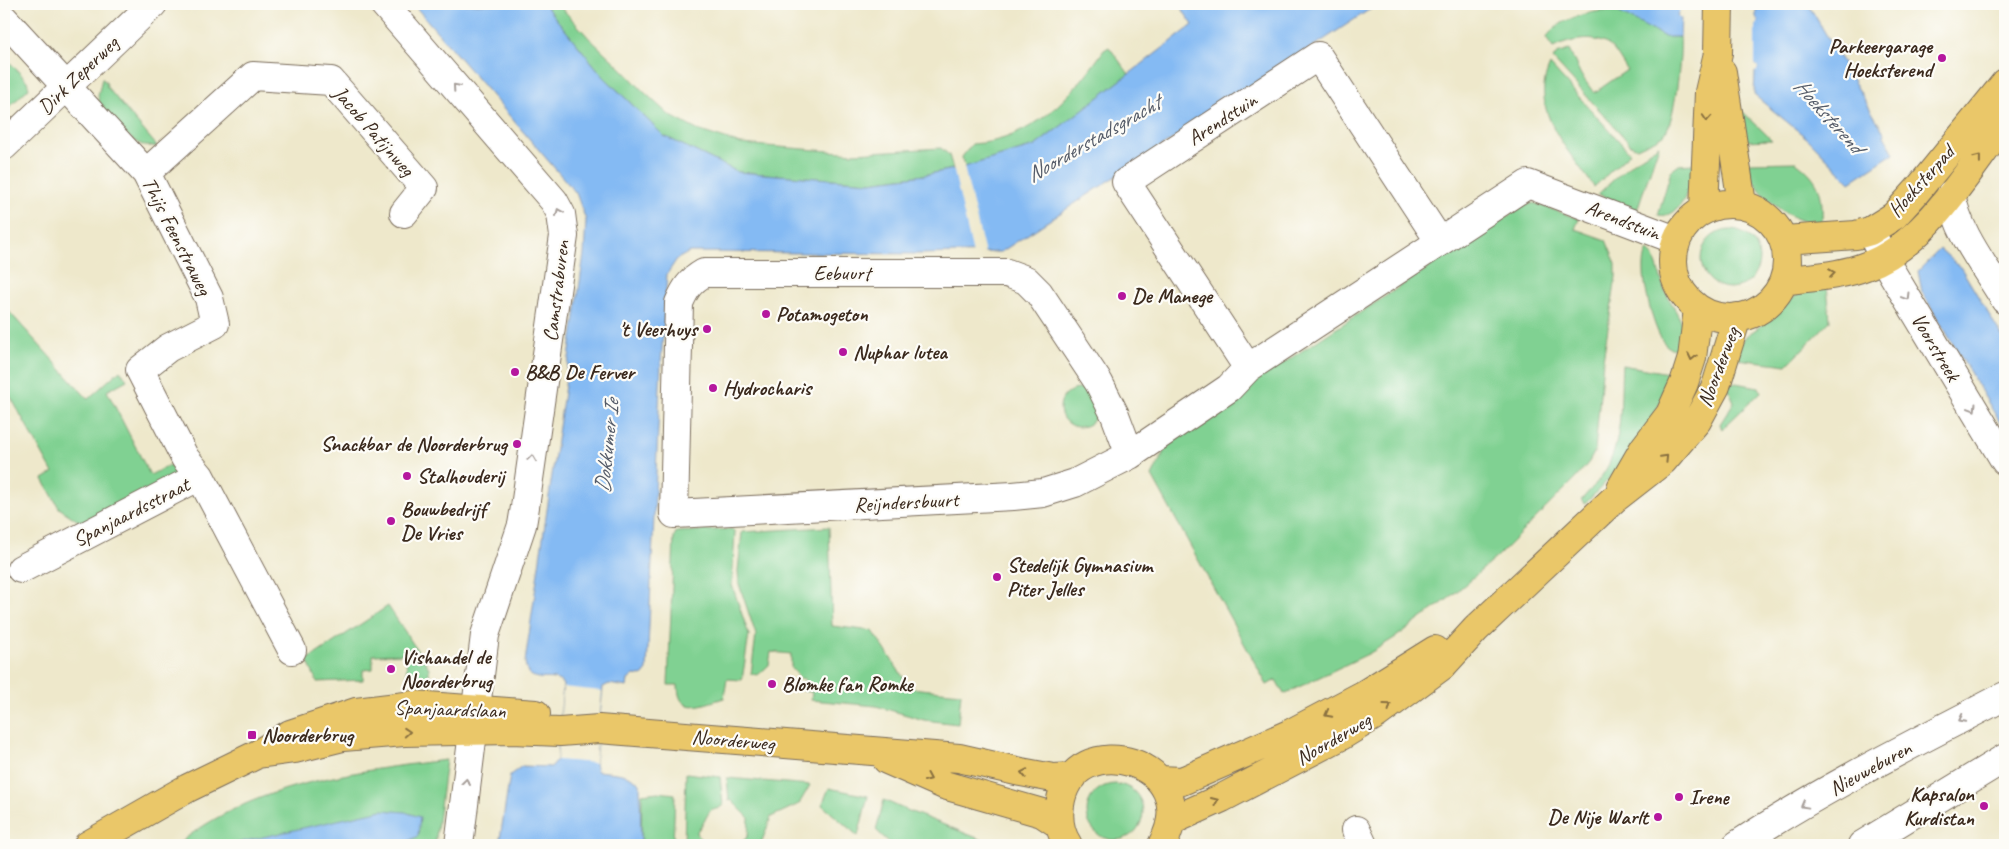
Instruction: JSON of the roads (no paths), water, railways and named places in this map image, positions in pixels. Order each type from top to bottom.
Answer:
[{"type":"main road","points":[[1719,4],[1718,49],[1742,204]]},
{"type":"main road","points":[[1704,209],[1709,92],[1718,49]]},
{"type":"main road","name":"Hoeksterpad","points":[[1784,240],[1830,238],[1870,231],[1899,211],[2005,83]]},
{"type":"main road","name":"Hoeksterpad","points":[[1784,281],[1865,267],[1884,259],[1913,237],[1930,219],[2005,124]]},
{"type":"main road","points":[[1721,204],[1742,204],[1767,217],[1784,240],[1787,260],[1784,281],[1773,299],[1757,312],[1737,317],[1716,317],[1698,309],[1684,296],[1675,278],[1672,259],[1676,240],[1684,226],[1704,209],[1721,204]]},
{"type":"main road","name":"Noorderweg","points":[[1614,500],[1644,448],[1670,414],[1684,383],[1692,358],[1698,309]]},
{"type":"main road","name":"Noorderweg","points":[[1166,833],[1348,732],[1442,666],[1476,629],[1614,500],[1663,461],[1697,421],[1716,386],[1737,317]]},
{"type":"main road","name":"Noorderweg","points":[[1160,780],[1182,781],[1289,734],[1363,695],[1433,651],[1476,629]]},
{"type":"main road","name":"Spanjaardslaan","points":[[88,845],[213,774],[258,754],[290,734],[356,712],[403,705],[473,719],[599,728]]},
{"type":"main road","name":"Noorderweg","points":[[599,728],[867,752],[959,758],[1037,775],[1073,777]]},
{"type":"main road","name":"Noorderweg","points":[[867,752],[944,785],[1042,813],[1064,835]]},
{"type":"main road","points":[[1064,835],[1061,800],[1073,777],[1095,762],[1121,758],[1138,763],[1160,780],[1169,800],[1166,833]]},
{"type":"street","name":"Dirk Zeperweg","points":[[4,146],[68,88],[96,56],[153,4]]},
{"type":"street","name":"Camstraburen","points":[[384,4],[554,201],[561,214],[564,236],[522,525],[485,634],[473,719],[459,845]]},
{"type":"street","name":"Thijs Feenstraweg","points":[[4,19],[146,173],[209,298],[215,324],[168,348],[140,370],[185,458],[200,476]]},
{"type":"street","name":"Arendstuin","points":[[1248,368],[1126,182],[1318,56],[1440,242]]},
{"type":"street","name":"Jacob Patijnweg","points":[[146,173],[253,76],[331,81],[424,188],[404,213]]},
{"type":"street","name":"Arendstuin","points":[[1130,454],[1229,388],[1248,368],[1528,184],[1676,240]]},
{"type":"street","points":[[1951,194],[1954,212],[1962,231],[2005,300]]},
{"type":"street","points":[[1899,211],[1930,219],[1962,231]]},
{"type":"street","name":"Voorstreek","points":[[1870,231],[1884,259],[2005,461]]},
{"type":"street","name":"Eebuurt","points":[[674,514],[680,303],[684,290],[694,279],[704,274],[1007,273],[1026,280],[1039,293],[1099,384],[1115,415],[1130,454]]},
{"type":"street","name":"Reijndersbuurt","points":[[674,514],[1043,494],[1076,482],[1130,454]]},
{"type":"street","name":"Spanjaardsstraat","points":[[20,568],[200,476],[292,650]]},
{"type":"street","name":"Nieuweburen","points":[[1737,845],[1763,828],[1886,758],[2005,696]]},
{"type":"street","points":[[1862,845],[2005,758]]},
{"type":"water","points":[[413,4],[544,4],[603,76],[664,136],[738,172],[870,182],[924,175],[964,167],[1035,146],[1193,25],[1181,8],[1184,6],[1182,4],[1378,4],[1001,252],[921,254],[690,252],[677,259],[667,274],[647,670],[642,676],[634,675],[628,680],[627,687],[609,684],[603,687],[595,763],[597,771],[626,775],[640,784],[641,845],[499,845],[510,775],[522,766],[551,767],[557,760],[563,685],[554,679],[536,678],[531,675],[527,670],[525,662],[584,254],[586,220],[576,193]]},
{"type":"water","name":"Hoeksterend","points":[[1603,4],[1726,4],[1755,26],[1759,21],[1756,18],[1756,4],[1808,4],[1885,134],[1884,136],[1894,153],[1850,182],[1808,139],[1754,95],[1755,72],[1758,68],[1756,65],[1681,10],[1677,15],[1681,18],[1680,37],[1665,37]]},
{"type":"water","points":[[1940,249],[1961,268],[2005,341],[2005,431],[1922,292],[1918,271]]},
{"type":"water","points":[[382,810],[405,812],[420,817],[418,836],[401,845],[228,845]]},
{"type":"place","name":"Parkeergarage Hoeksterend","points":[[1942,58]]},
{"type":"place","name":"De Manege","points":[[1122,296]]},
{"type":"place","name":"Potamogeton","points":[[766,314]]},
{"type":"place","name":"'t Veerhuys","points":[[707,329]]},
{"type":"place","name":"Nuphar lutea","points":[[843,352]]},
{"type":"place","name":"B&B De Ferver","points":[[515,372]]},
{"type":"place","name":"Hydrocharis","points":[[713,388]]},
{"type":"place","name":"Snackbar de Noorderbrug","points":[[517,444]]},
{"type":"place","name":"Stalhouderij","points":[[407,476]]},
{"type":"place","name":"Bouwbedrijf De Vries","points":[[391,521]]},
{"type":"place","name":"Stedelijk Gymnasium Piter Jelles","points":[[997,577]]},
{"type":"place","name":"Vishandel de Noorderbrug","points":[[391,669]]},
{"type":"place","name":"Blomke fan Romke","points":[[772,684]]},
{"type":"place","name":"Noorderbrug","points":[[252,735]]},
{"type":"place","name":"Irene","points":[[1679,797]]},
{"type":"place","name":"Kapsalon Kurdistan","points":[[1984,806]]},
{"type":"place","name":"De Nije Warlt","points":[[1658,817]]},
{"type":"water label","name":"Noorderstadsgracht","points":[[1093,138]]},
{"type":"water label","name":"Dokkumer Ie","points":[[606,446]]}]
